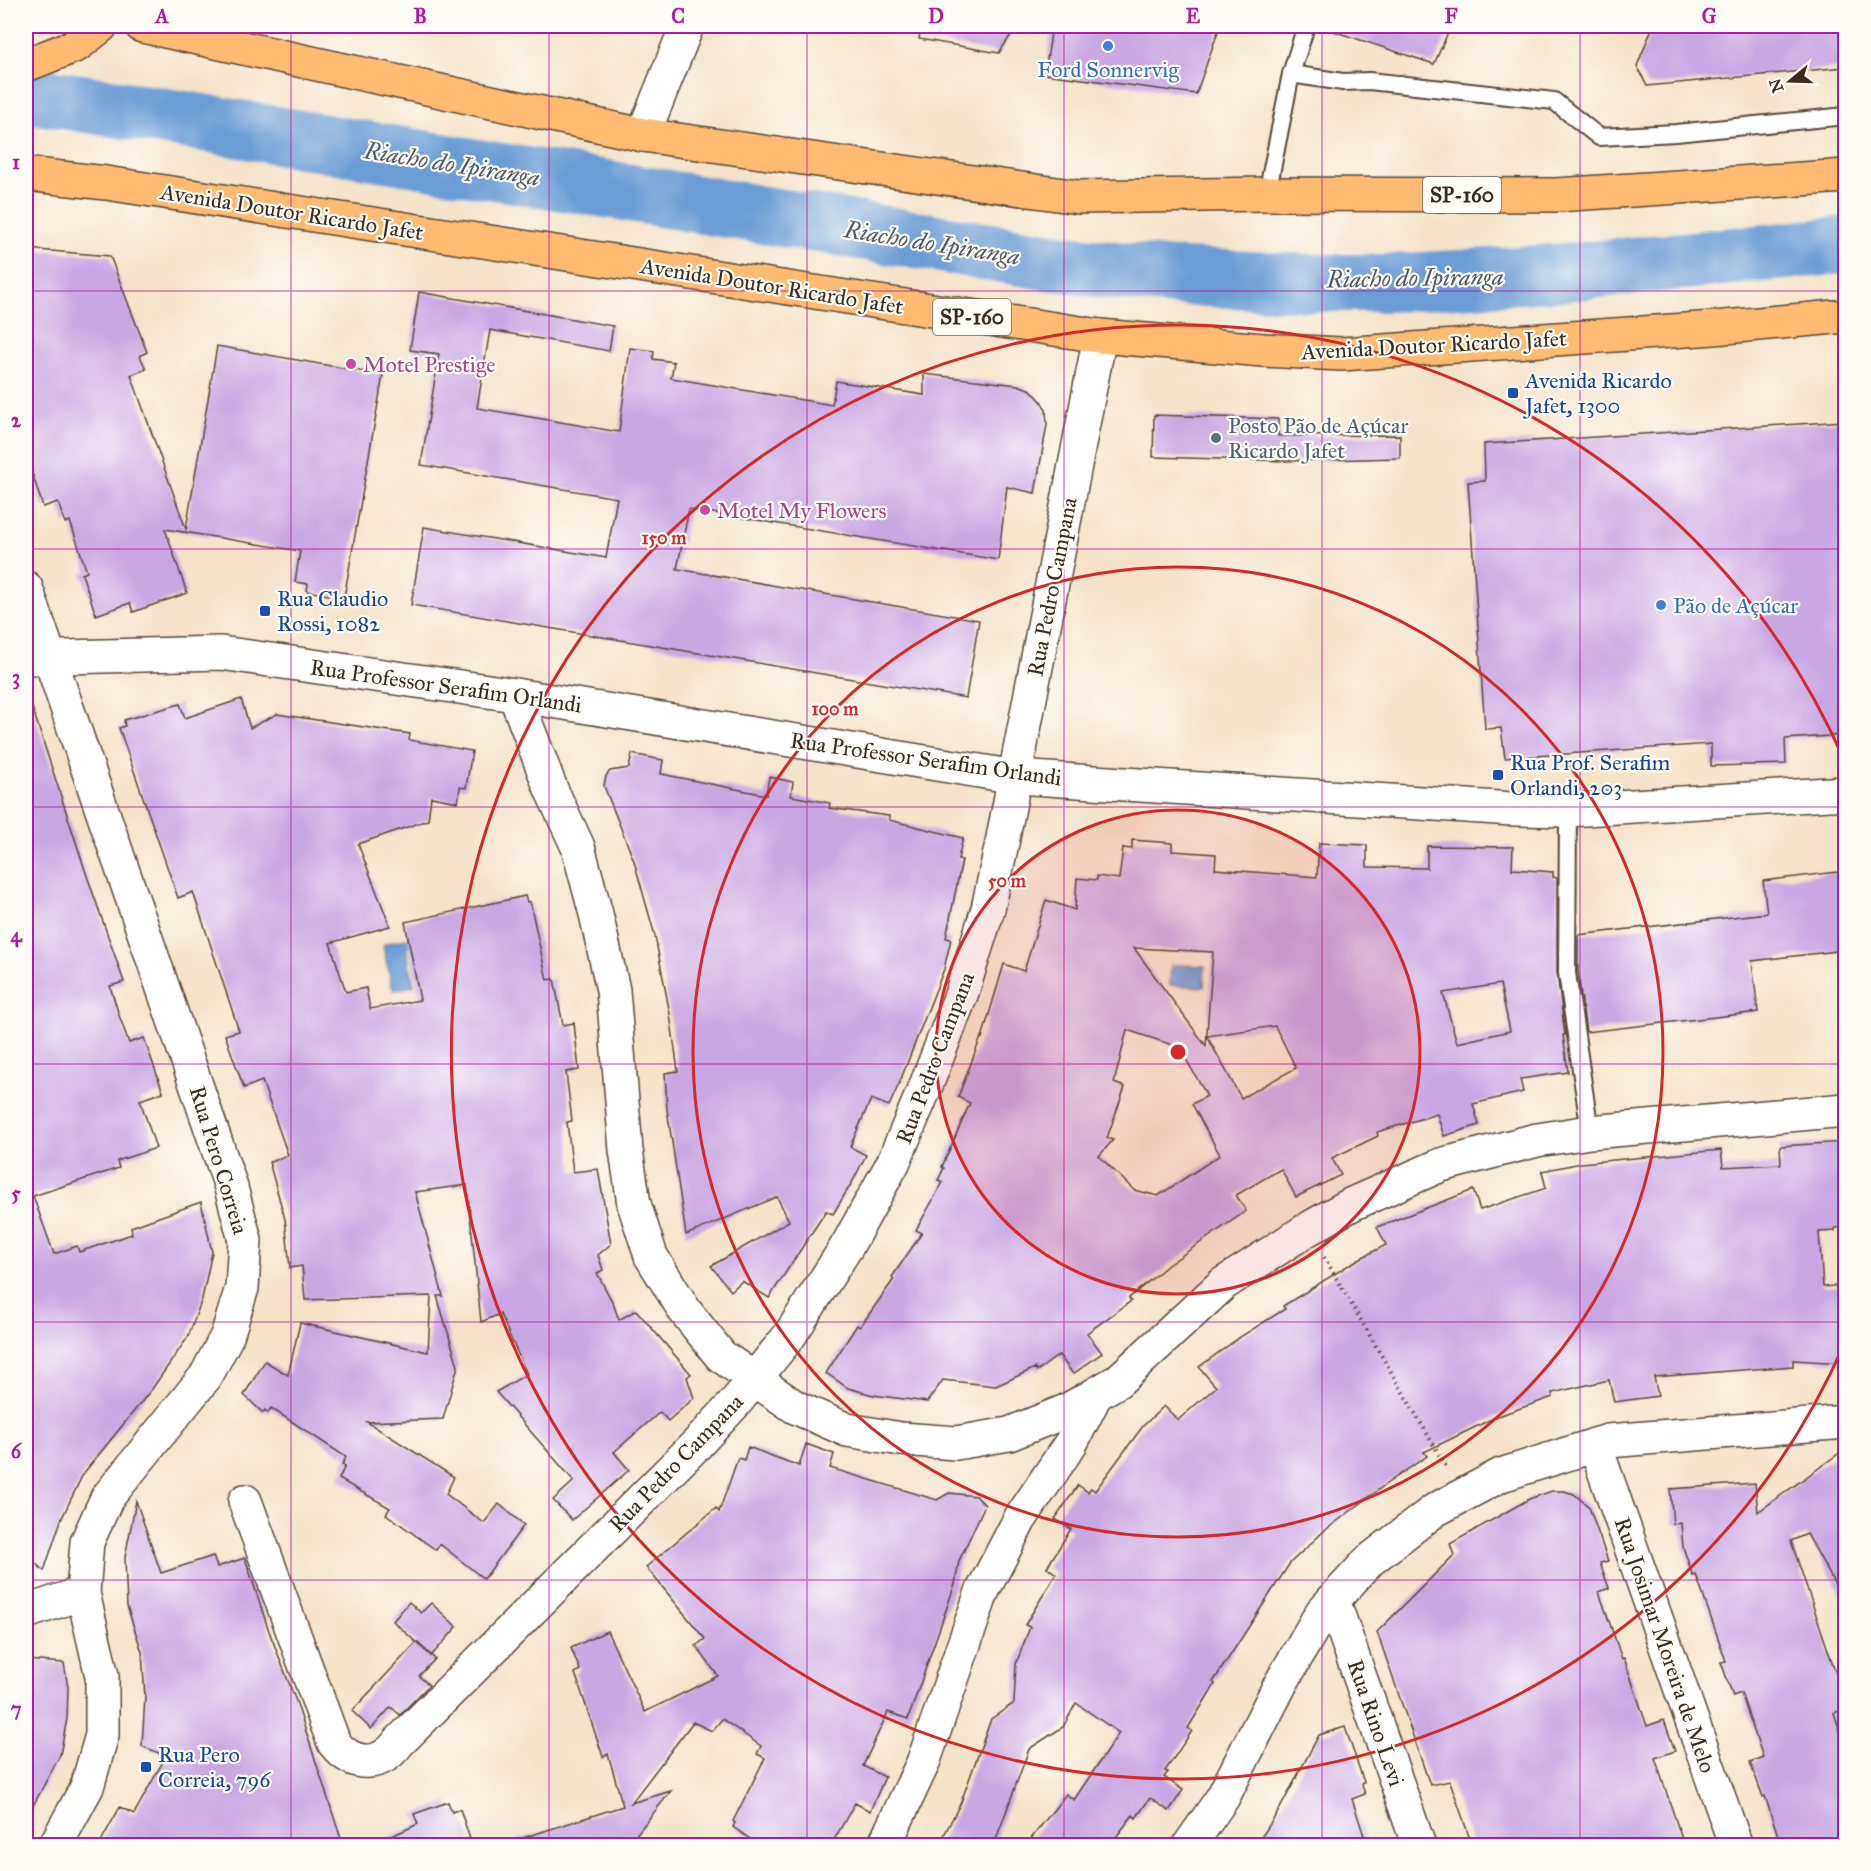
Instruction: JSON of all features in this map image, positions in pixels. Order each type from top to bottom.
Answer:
[{"type":"main road","points":[[34,62],[77,45],[101,26]]},
{"type":"main road","name":"SP-160","points":[[142,26],[643,135],[1078,197],[1267,194],[1556,195],[1845,176]]},
{"type":"main road","points":[[26,150],[106,183]]},
{"type":"main road","name":"Avenida Doutor Ricardo Jafet","points":[[26,174],[106,183],[1100,336],[1263,350],[1341,354],[1714,328],[1845,316]]},
{"type":"street","points":[[643,135],[687,26]]},
{"type":"street","name":"Rua Pedro Campana","points":[[245,1502],[334,1743],[350,1758],[373,1761],[384,1758],[697,1444],[755,1380],[790,1335],[847,1245],[893,1163],[962,995],[988,909],[1016,777],[1100,336]]},
{"type":"street","name":"Rua Pero Correia","points":[[26,588],[37,657],[230,1184],[244,1240],[242,1288],[227,1336],[206,1376],[107,1498],[87,1542],[83,1593],[102,1676],[102,1735],[87,1787],[55,1845]]},
{"type":"street","name":"Rua Professor Serafim Orlandi","points":[[37,657],[221,653],[514,695],[1016,777],[1512,809],[1568,810],[1845,793]]},
{"type":"street","points":[[514,695],[578,847],[596,914],[613,990],[626,1150],[634,1204],[651,1256],[685,1311],[721,1356],[795,1407],[847,1430],[901,1439],[956,1443],[1009,1434],[1066,1411],[1118,1381],[1223,1284],[1308,1229],[1352,1204],[1441,1165],[1537,1140],[1590,1132],[1845,1110]]},
{"type":"street","points":[[884,1845],[923,1763],[982,1592],[1020,1519],[1071,1443],[1096,1394]]},
{"type":"street","points":[[1189,1845],[1223,1797],[1281,1683],[1322,1612],[1370,1560],[1435,1510],[1501,1475],[1608,1441],[1845,1422]]},
{"type":"street","name":"Rua Josimar Moreira de Melo","points":[[1595,1445],[1736,1845]]},
{"type":"street","points":[[26,1612],[83,1593]]},
{"type":"street","name":"Rua Rino Levi","points":[[1334,1600],[1419,1845]]},
{"type":"lane","points":[[1267,194],[1291,74],[1306,26]]},
{"type":"lane","points":[[1291,74],[1343,82],[1369,81],[1554,101],[1599,137],[1676,133],[1845,116]]},
{"type":"lane","points":[[1568,810],[1567,973],[1590,1132]]},
{"type":"path","points":[[1308,1229],[1463,1495]]},
{"type":"water","points":[[414,937],[416,946],[406,948],[414,986],[393,990],[383,946]]},
{"type":"water","points":[[1171,965],[1205,966],[1204,987],[1170,985]]},
{"type":"building","points":[[921,26],[1017,26],[999,53],[919,39]]},
{"type":"building","points":[[1052,26],[1220,26],[1196,94],[1045,74]]},
{"type":"building","points":[[1333,26],[1451,26],[1434,64],[1333,31]]},
{"type":"building","points":[[1653,26],[1845,26],[1845,67],[1647,86],[1637,66]]},
{"type":"building","points":[[26,249],[110,256],[147,352],[140,356],[146,369],[131,375],[186,529],[217,346],[383,375],[344,598],[307,591],[308,584],[295,582],[300,551],[165,529],[187,593],[133,612],[130,603],[96,615],[82,574],[87,572],[70,521],[65,523],[58,502],[43,507],[26,454]]},
{"type":"building","points":[[419,292],[613,326],[609,351],[490,330],[477,408],[619,432],[630,348],[654,351],[653,359],[674,362],[671,378],[832,405],[836,381],[924,395],[924,374],[1018,385],[1031,390],[1046,410],[1047,425],[1035,493],[1007,487],[998,560],[689,509],[677,569],[979,620],[966,698],[411,605],[424,527],[606,558],[617,498],[421,465],[439,354],[410,350]]},
{"type":"building","name":"Posto Pão de Açúcar Ricardo Jafet","points":[[1154,415],[1278,419],[1278,436],[1400,435],[1400,458],[1285,461],[1153,457]]},
{"type":"building","name":"Pão de Açúcar","points":[[1845,421],[1845,735],[1785,739],[1786,764],[1711,766],[1711,744],[1505,758],[1501,728],[1485,729],[1468,482],[1485,481],[1484,444]]},
{"type":"building","points":[[241,699],[250,728],[277,714],[410,734],[409,740],[472,751],[466,788],[460,787],[458,802],[431,797],[428,820],[358,844],[390,926],[330,943],[346,992],[366,988],[370,1009],[420,1000],[405,922],[525,896],[527,902],[530,902],[547,980],[554,979],[563,1025],[574,1023],[579,1070],[566,1072],[572,1121],[567,1122],[573,1172],[598,1169],[611,1244],[598,1255],[603,1270],[597,1273],[619,1320],[636,1310],[691,1374],[687,1377],[694,1398],[668,1421],[660,1412],[614,1452],[629,1470],[572,1520],[553,1500],[574,1481],[496,1392],[527,1374],[500,1314],[481,1322],[467,1185],[415,1192],[443,1296],[437,1296],[458,1366],[443,1419],[367,1422],[454,1477],[446,1494],[484,1523],[499,1504],[524,1525],[484,1579],[440,1544],[436,1550],[386,1514],[390,1508],[339,1479],[346,1457],[271,1408],[268,1413],[265,1410],[263,1413],[244,1395],[265,1361],[288,1375],[300,1323],[428,1352],[431,1296],[305,1300],[302,1266],[290,1268],[285,1219],[269,1162],[288,1155],[262,1081],[244,1088],[225,1035],[239,1031],[193,892],[178,898],[119,728],[125,726],[124,720],[180,704],[185,718]]},
{"type":"building","points":[[31,704],[124,982],[110,986],[119,1015],[129,1043],[144,1038],[163,1092],[140,1100],[156,1148],[117,1161],[119,1168],[33,1196],[54,1254],[77,1246],[79,1252],[132,1234],[131,1227],[201,1202],[212,1252],[202,1299],[188,1337],[152,1389],[83,1474],[61,1520],[44,1571],[26,1555],[26,705]]},
{"type":"building","points":[[632,754],[663,760],[661,774],[766,795],[769,777],[793,782],[791,796],[830,803],[829,808],[889,816],[889,820],[963,838],[958,859],[962,860],[946,938],[951,939],[944,969],[899,1084],[889,1106],[871,1099],[850,1147],[866,1155],[853,1181],[833,1214],[826,1211],[769,1298],[742,1281],[731,1291],[711,1266],[789,1221],[777,1197],[686,1235],[667,1109],[665,1073],[678,1071],[670,1014],[655,936],[634,861],[604,786],[606,776],[610,771],[629,768]]},
{"type":"building","points":[[1132,840],[1172,843],[1172,851],[1216,854],[1215,869],[1317,877],[1319,843],[1367,845],[1367,867],[1427,868],[1427,846],[1513,847],[1512,869],[1553,872],[1553,877],[1557,878],[1557,973],[1568,1072],[1520,1079],[1523,1092],[1473,1104],[1479,1125],[1444,1136],[1437,1114],[1377,1132],[1378,1136],[1332,1158],[1341,1175],[1296,1197],[1281,1169],[1236,1195],[1246,1211],[1168,1265],[1129,1298],[1131,1301],[1087,1333],[1102,1353],[1073,1374],[1059,1355],[1037,1371],[1035,1368],[996,1386],[943,1380],[927,1402],[873,1395],[848,1388],[826,1373],[857,1325],[860,1327],[894,1279],[892,1277],[922,1233],[916,1230],[943,1182],[938,1180],[944,1168],[942,1167],[970,1103],[958,1097],[982,1038],[1004,964],[1024,971],[1046,900],[1075,910],[1077,878],[1097,880],[1097,876],[1119,879],[1123,848],[1132,849]],"holes":[[[1134,948],[1213,952],[1206,1046]],[[1500,984],[1510,1031],[1457,1043],[1443,993]],[[1275,1026],[1296,1068],[1241,1098],[1207,1036]],[[1127,1030],[1179,1047],[1207,1096],[1192,1104],[1220,1155],[1158,1196],[1134,1190],[1099,1156],[1113,1140],[1107,1138],[1125,1087],[1114,1083]]]},
{"type":"building","points":[[1845,871],[1845,950],[1752,961],[1758,1012],[1586,1032],[1578,972],[1578,935],[1767,913],[1763,881]]},
{"type":"building","points":[[1845,1142],[1845,1227],[1835,1228],[1835,1231],[1819,1232],[1823,1287],[1845,1285],[1845,1363],[1793,1360],[1793,1366],[1654,1377],[1658,1396],[1614,1402],[1609,1380],[1552,1393],[1553,1397],[1498,1416],[1424,1452],[1427,1456],[1323,1532],[1290,1563],[1213,1682],[1215,1684],[1188,1728],[1192,1731],[1165,1771],[1168,1772],[1164,1777],[1183,1790],[1169,1811],[1150,1798],[1136,1818],[1133,1815],[1110,1845],[1026,1845],[1066,1794],[1074,1800],[1119,1733],[1076,1703],[1063,1727],[1029,1749],[994,1845],[939,1845],[961,1802],[991,1719],[1014,1703],[1016,1664],[1030,1627],[1025,1625],[1056,1574],[1047,1567],[1071,1529],[1055,1519],[1078,1485],[1088,1492],[1091,1488],[1095,1491],[1143,1426],[1164,1406],[1178,1420],[1216,1387],[1199,1367],[1240,1337],[1285,1309],[1283,1306],[1357,1260],[1386,1245],[1377,1227],[1473,1190],[1480,1210],[1546,1188],[1542,1171],[1581,1163],[1721,1150],[1723,1167],[1781,1164],[1780,1146]]},
{"type":"building","points":[[806,1444],[834,1454],[830,1468],[937,1500],[949,1493],[976,1496],[985,1505],[959,1561],[955,1584],[908,1719],[888,1712],[863,1766],[885,1777],[870,1811],[855,1803],[831,1845],[759,1845],[733,1827],[735,1823],[733,1821],[765,1758],[757,1754],[761,1746],[722,1719],[712,1731],[693,1722],[631,1803],[671,1791],[628,1845],[517,1845],[516,1840],[623,1806],[608,1754],[603,1757],[575,1673],[580,1670],[571,1648],[607,1631],[645,1712],[718,1676],[696,1646],[705,1639],[646,1567],[716,1508],[719,1512],[738,1458],[744,1460],[748,1447],[799,1466]]},
{"type":"building","points":[[1845,1449],[1845,1602],[1807,1534],[1791,1541],[1845,1700],[1845,1709],[1834,1713],[1845,1746],[1845,1811],[1838,1814],[1845,1835],[1845,1845],[1781,1845],[1765,1796],[1763,1797],[1750,1762],[1763,1757],[1741,1693],[1733,1696],[1721,1662],[1726,1661],[1696,1575],[1693,1576],[1683,1547],[1681,1523],[1673,1524],[1670,1489],[1755,1483],[1758,1512]]},
{"type":"building","points":[[1552,1491],[1574,1494],[1589,1507],[1608,1561],[1600,1563],[1609,1588],[1599,1592],[1622,1659],[1624,1658],[1647,1726],[1664,1720],[1675,1751],[1655,1758],[1684,1845],[1472,1845],[1450,1781],[1430,1785],[1377,1632],[1454,1555],[1450,1544],[1529,1499]]},
{"type":"building","points":[[136,1501],[161,1573],[213,1556],[217,1567],[245,1558],[269,1631],[297,1704],[343,1845],[99,1845],[120,1807],[134,1814],[166,1756],[142,1746],[145,1697],[142,1652],[127,1606],[125,1557]]},
{"type":"building","points":[[409,1602],[421,1613],[431,1603],[457,1627],[431,1656],[393,1621]]},
{"type":"building","points":[[417,1642],[435,1659],[419,1676],[429,1685],[400,1715],[391,1707],[371,1729],[352,1711]]},
{"type":"building","points":[[26,1660],[64,1663],[68,1688],[67,1719],[60,1755],[26,1819]]},
{"type":"building","points":[[1345,1727],[1364,1782],[1362,1784],[1365,1794],[1352,1799],[1367,1845],[1256,1845],[1278,1812],[1319,1735]]},
{"type":"building","points":[[448,1802],[452,1812],[460,1809],[472,1845],[372,1845],[418,1824],[414,1814]]},
{"type":"waterway","name":"Riacho do Ipiranga","points":[[26,94],[1051,262],[1164,276],[1313,283],[1391,283],[1569,272],[1846,245]]},
{"type":"place","name":"Ford Sonnervig","points":[[1108,46]]},
{"type":"place","name":"Motel Prestige","points":[[351,364]]},
{"type":"place","name":"Avenida Ricardo Jafet, 1300","points":[[1513,393]]},
{"type":"place","name":"Posto Pão de Açúcar Ricardo Jafet","points":[[1216,438]]},
{"type":"place","name":"Motel My Flowers","points":[[705,510]]},
{"type":"place","name":"Pão de Açúcar","points":[[1661,605]]},
{"type":"place","name":"Rua Claudio Rossi, 1082","points":[[265,611]]},
{"type":"place","name":"Rua Prof. Serafim Orlandi, 203","points":[[1498,775]]},
{"type":"place","name":"Rua Pero Correia, 796","points":[[146,1767]]}]
